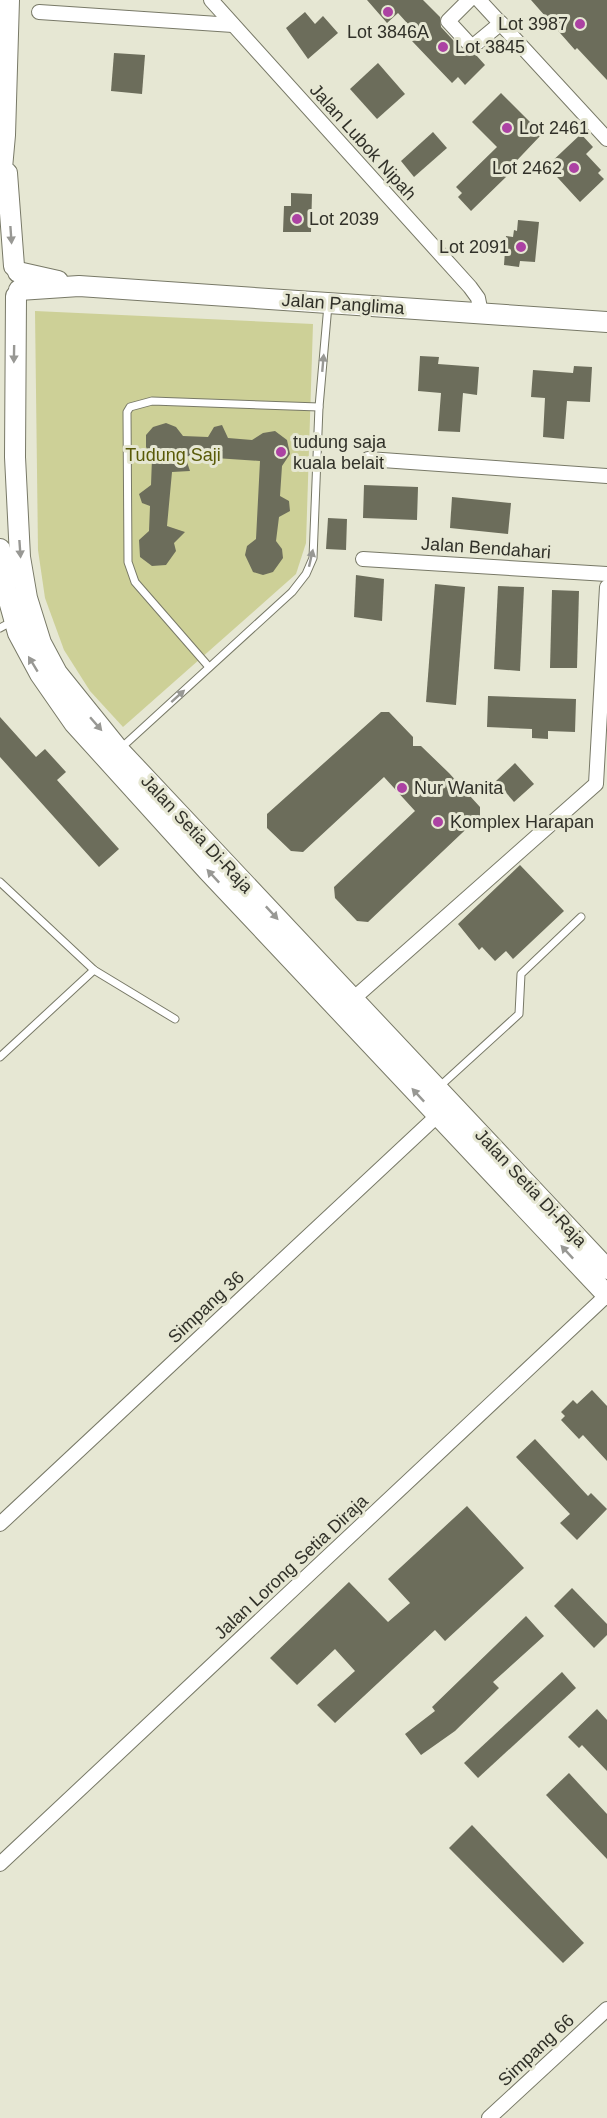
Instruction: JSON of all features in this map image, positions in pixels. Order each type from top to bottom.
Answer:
[{"type":"main road","points":[[0,190],[5,135],[9,0]]},
{"type":"main road","name":"Jalan Setia Di-Raja","points":[[5,135],[20,557],[27,598],[41,643],[57,673],[119,750],[607,1269]]},
{"type":"main road","name":"Jalan Panglima","points":[[11,281],[607,322]]},
{"type":"main road","name":"Jalan Setia Di-Raja","points":[[0,549],[7,625],[74,723],[208,871],[607,1295]]},
{"type":"street","name":"Jalan Lubok Nipah","points":[[211,0],[470,287],[478,298],[481,313]]},
{"type":"street","points":[[469,0],[448,21],[472,47],[501,24]]},
{"type":"street","points":[[479,0],[607,139]]},
{"type":"street","points":[[39,12],[233,25]]},
{"type":"street","points":[[368,459],[607,476]]},
{"type":"street","name":"Jalan Bendahari","points":[[363,559],[607,574]]},
{"type":"street","points":[[353,999],[601,784],[607,587]]},
{"type":"street","name":"Simpang 36","points":[[0,1524],[438,1116]]},
{"type":"street","name":"Jalan Lorong Setia Diraja","points":[[0,1864],[607,1295]]},
{"type":"street","name":"Simpang 66","points":[[489,2118],[606,2010]]},
{"type":"lane","points":[[119,750],[292,592],[306,574],[313,558],[319,406],[328,303]]},
{"type":"lane","points":[[209,667],[135,582],[129,562],[127,412],[130,406],[152,401],[319,406]]},
{"type":"lane","points":[[0,882],[94,970],[175,1019]]},
{"type":"lane","points":[[437,1088],[519,1014],[521,974],[580,917]]},
{"type":"lane","points":[[0,1057],[94,970]]},
{"type":"green space","name":"Tudung Saji","points":[[35,311],[313,324],[306,543],[296,574],[123,727],[90,691],[64,650],[45,598],[38,550]]},
{"type":"building","name":"Lot 3845","points":[[367,0],[423,0],[440,17],[441,27],[465,53],[476,55],[485,65],[465,85],[458,77],[452,83],[412,41],[418,35],[398,13],[387,23]]},
{"type":"building","points":[[531,0],[607,0],[607,80],[577,48],[575,50]]},
{"type":"building","points":[[305,12],[315,24],[323,16],[338,33],[308,59],[286,28]]},
{"type":"building","points":[[114,53],[145,55],[142,94],[111,91]]},
{"type":"building","points":[[378,63],[405,94],[377,119],[350,89]]},
{"type":"building","points":[[501,93],[542,134],[505,173],[507,176],[471,211],[458,197],[462,193],[456,187],[497,147],[472,122]]},
{"type":"building","points":[[433,132],[447,148],[414,177],[401,161]]},
{"type":"building","name":"Lot 2462","points":[[581,134],[593,147],[586,154],[601,170],[598,173],[604,179],[580,202],[547,166]]},
{"type":"building","name":"Lot 2039","points":[[291,193],[312,194],[311,232],[283,232],[284,206],[291,206]]},
{"type":"building","name":"Lot 2091","points":[[518,220],[539,222],[535,262],[520,261],[519,267],[504,265],[506,236],[513,237],[514,230],[517,231]]},
{"type":"building","points":[[420,356],[439,357],[438,364],[479,367],[477,395],[463,393],[460,432],[438,431],[441,393],[418,391]]},
{"type":"building","points":[[574,366],[592,367],[590,402],[567,401],[564,439],[543,437],[545,398],[531,397],[533,370],[573,373]]},
{"type":"building","points":[[166,423],[176,427],[183,436],[208,437],[214,427],[222,425],[228,438],[252,440],[263,433],[275,431],[287,440],[290,454],[282,466],[280,496],[289,501],[290,511],[279,517],[276,541],[282,549],[283,558],[273,572],[263,575],[253,572],[245,555],[247,546],[256,539],[260,461],[185,456],[190,471],[172,472],[167,526],[185,532],[174,543],[176,551],[166,565],[152,566],[140,557],[139,540],[149,531],[150,506],[142,503],[139,494],[151,485],[152,458],[146,447],[146,435],[153,427]]},
{"type":"building","points":[[364,485],[418,487],[417,520],[363,518]]},
{"type":"building","points":[[452,497],[511,503],[508,534],[450,528]]},
{"type":"building","points":[[328,518],[347,519],[346,550],[326,549]]},
{"type":"building","points":[[356,575],[384,579],[382,621],[354,617]]},
{"type":"building","points":[[435,584],[465,587],[456,705],[426,702]]},
{"type":"building","points":[[498,586],[524,587],[520,671],[494,669]]},
{"type":"building","points":[[552,590],[579,591],[577,668],[550,668]]},
{"type":"building","points":[[488,696],[576,699],[575,732],[548,731],[548,739],[532,738],[532,729],[487,727]]},
{"type":"building","name":"Komplex Harapan","points":[[381,712],[389,712],[413,737],[413,746],[421,746],[449,773],[480,807],[480,816],[368,922],[357,921],[335,898],[334,887],[415,811],[384,777],[303,852],[291,851],[267,828],[267,814]]},
{"type":"building","points":[[0,717],[36,757],[45,749],[66,772],[57,780],[119,849],[99,867],[0,757]]},
{"type":"building","points":[[515,763],[534,784],[514,802],[496,781]]},
{"type":"building","points":[[520,865],[564,911],[513,959],[506,951],[495,961],[482,947],[479,950],[458,924]]},
{"type":"building","points":[[592,1390],[607,1406],[607,1461],[583,1435],[579,1439],[561,1420],[565,1416],[561,1412],[573,1400],[577,1404]]},
{"type":"building","points":[[535,1439],[588,1496],[591,1493],[607,1509],[577,1540],[560,1523],[570,1514],[516,1457]]},
{"type":"building","points":[[467,1506],[524,1568],[445,1641],[435,1630],[335,1723],[317,1705],[355,1671],[335,1649],[297,1685],[270,1658],[349,1582],[388,1622],[410,1603],[388,1579]]},
{"type":"building","points":[[572,1588],[607,1624],[607,1635],[594,1648],[554,1606]]},
{"type":"building","points":[[526,1616],[544,1636],[493,1682],[499,1688],[455,1731],[421,1755],[405,1734],[435,1711],[432,1707]]},
{"type":"building","points":[[562,1672],[576,1688],[478,1778],[464,1763]]},
{"type":"building","points":[[597,1709],[607,1720],[607,1771],[582,1745],[579,1748],[568,1737]]},
{"type":"building","points":[[569,1773],[607,1814],[607,1859],[546,1795]]},
{"type":"building","points":[[472,1825],[584,1943],[563,1963],[449,1848]]},
{"type":"place","name":"Lot 3846A","points":[[388,12]]},
{"type":"place","name":"Lot 3987","points":[[580,24]]},
{"type":"place","name":"Lot 3845","points":[[443,47]]},
{"type":"place","name":"Lot 2461","points":[[507,128]]},
{"type":"place","name":"Lot 2462","points":[[574,168]]},
{"type":"place","name":"Lot 2039","points":[[297,219]]},
{"type":"place","name":"Lot 2091","points":[[521,247]]},
{"type":"place","name":"tudung saja kuala belait","points":[[281,452]]},
{"type":"place","name":"Nur Wanita","points":[[402,788]]},
{"type":"place","name":"Komplex Harapan","points":[[438,822]]}]
